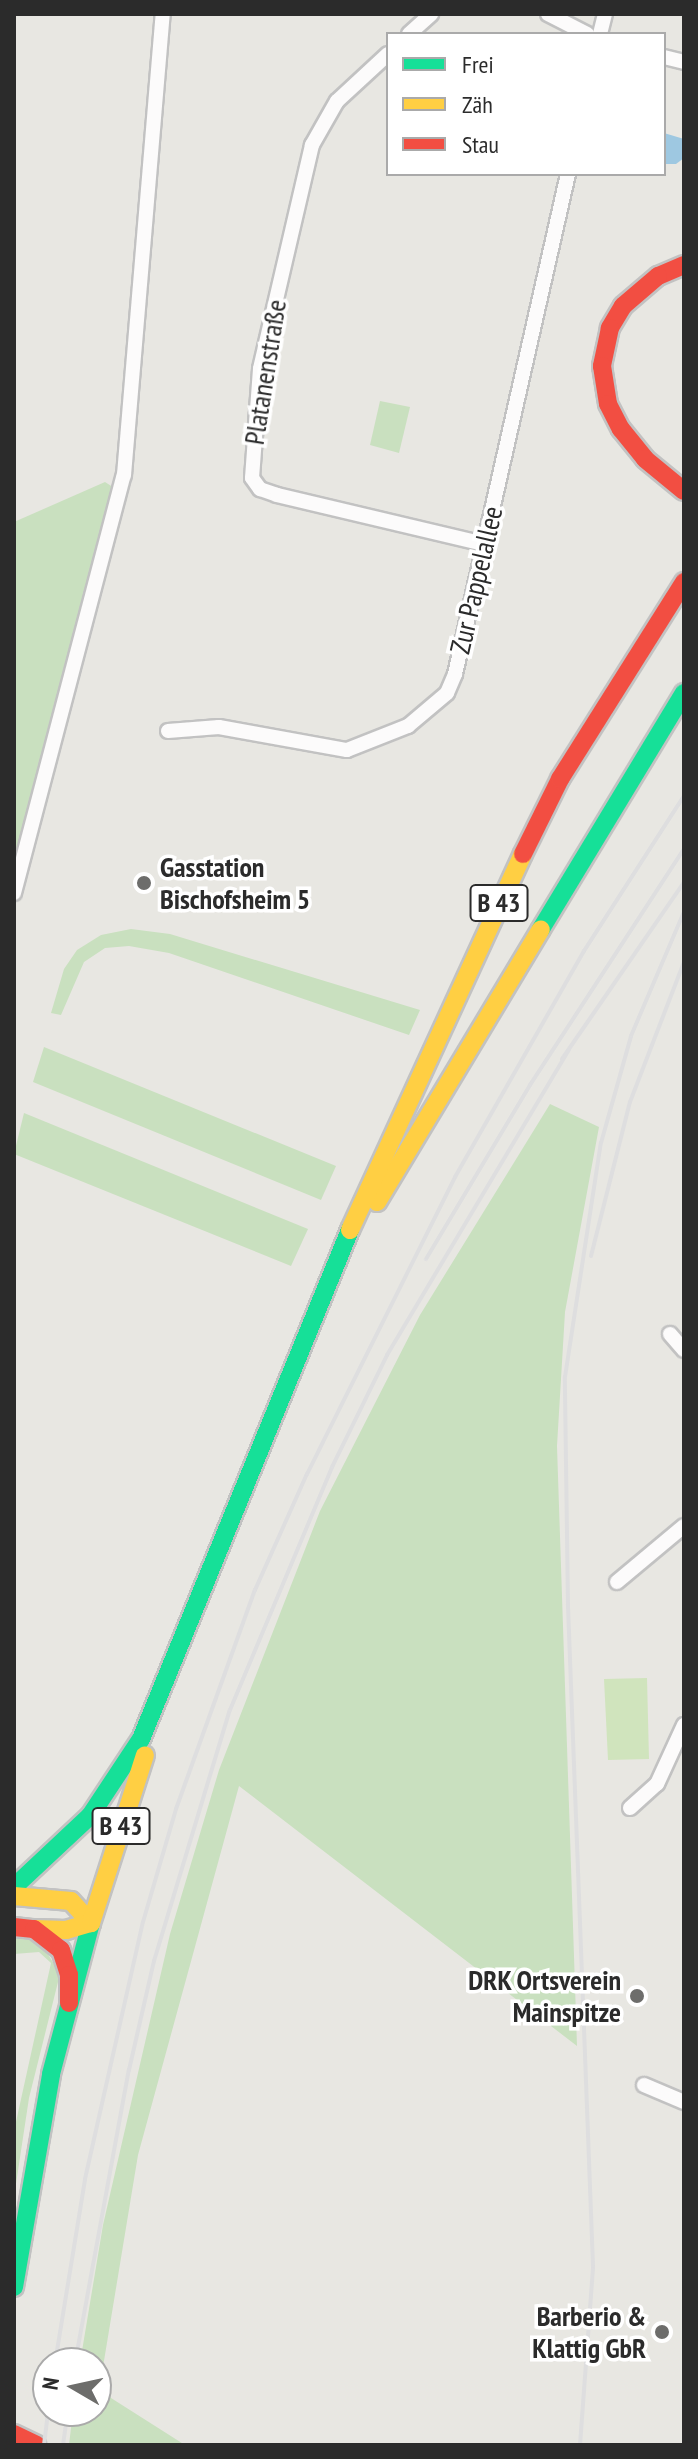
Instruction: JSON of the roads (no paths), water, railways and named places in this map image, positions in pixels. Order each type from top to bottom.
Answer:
[{"type":"main road","points":[[684,265],[658,276],[616,317],[603,353],[602,379],[621,429],[645,459],[684,491]]},
{"type":"main road","name":"B 43","points":[[14,2287],[34,2158],[69,2003],[91,1923],[177,1652],[345,1240],[515,867],[568,766],[684,582]]},
{"type":"main road","name":"B 43","points":[[155,1729],[377,1202],[557,813],[624,696],[684,606]]},
{"type":"main road","points":[[377,1202],[684,693]]},
{"type":"main road","points":[[14,1887],[68,1840],[110,1791],[141,1739],[177,1652]]},
{"type":"main road","points":[[14,1896],[71,1901],[91,1923],[66,1930],[14,1927]]},
{"type":"main road","points":[[34,1929],[61,1950],[69,1975],[69,2003]]},
{"type":"main road","points":[[14,2434],[37,2445]]},
{"type":"street","points":[[14,893],[124,475],[163,14]]},
{"type":"street","points":[[411,32],[431,14]]},
{"type":"street","points":[[548,14],[583,32]]},
{"type":"street","name":"Platanenstraße","points":[[386,56],[337,101],[312,145],[260,369],[252,478],[260,489],[277,495],[485,544]]},
{"type":"street","name":"Zur Pappelallee","points":[[168,731],[219,727],[347,750],[408,726],[447,693],[455,674],[568,176]]},
{"type":"street","points":[[670,1334],[684,1350]]},
{"type":"street","points":[[617,1582],[684,1526]]},
{"type":"street","points":[[630,1808],[657,1784],[684,1725]]},
{"type":"street","points":[[644,2085],[684,2102]]},
{"type":"water","points":[[666,134],[684,139],[684,158],[676,164],[666,164]]},
{"type":"railway","points":[[58,2347],[85,2179],[143,1922],[176,1809],[255,1590],[307,1474],[455,1177],[584,951],[684,796]]},
{"type":"railway","points":[[426,1259],[530,1085],[684,849]]},
{"type":"railway","points":[[562,1059],[684,882]]},
{"type":"railway","points":[[580,2445],[593,2266],[568,1606],[565,1377],[601,1143],[631,1036],[684,912]]},
{"type":"railway","points":[[591,1256],[630,1102],[684,962]]},
{"type":"railway","points":[[78,2347],[129,2070],[154,1961],[230,1710],[332,1467],[387,1355],[569,1050]]},
{"type":"railway","points":[[44,2445],[46,2427]]},
{"type":"railway","points":[[63,2445],[66,2427]]},
{"type":"place","name":"Gasstation Bischofsheim 5","points":[[144,883]]},
{"type":"place","name":"DRK Ortsverein Mainspitze","points":[[637,1996]]},
{"type":"place","name":"Barberio & Klattig GbR","points":[[662,2332]]}]
